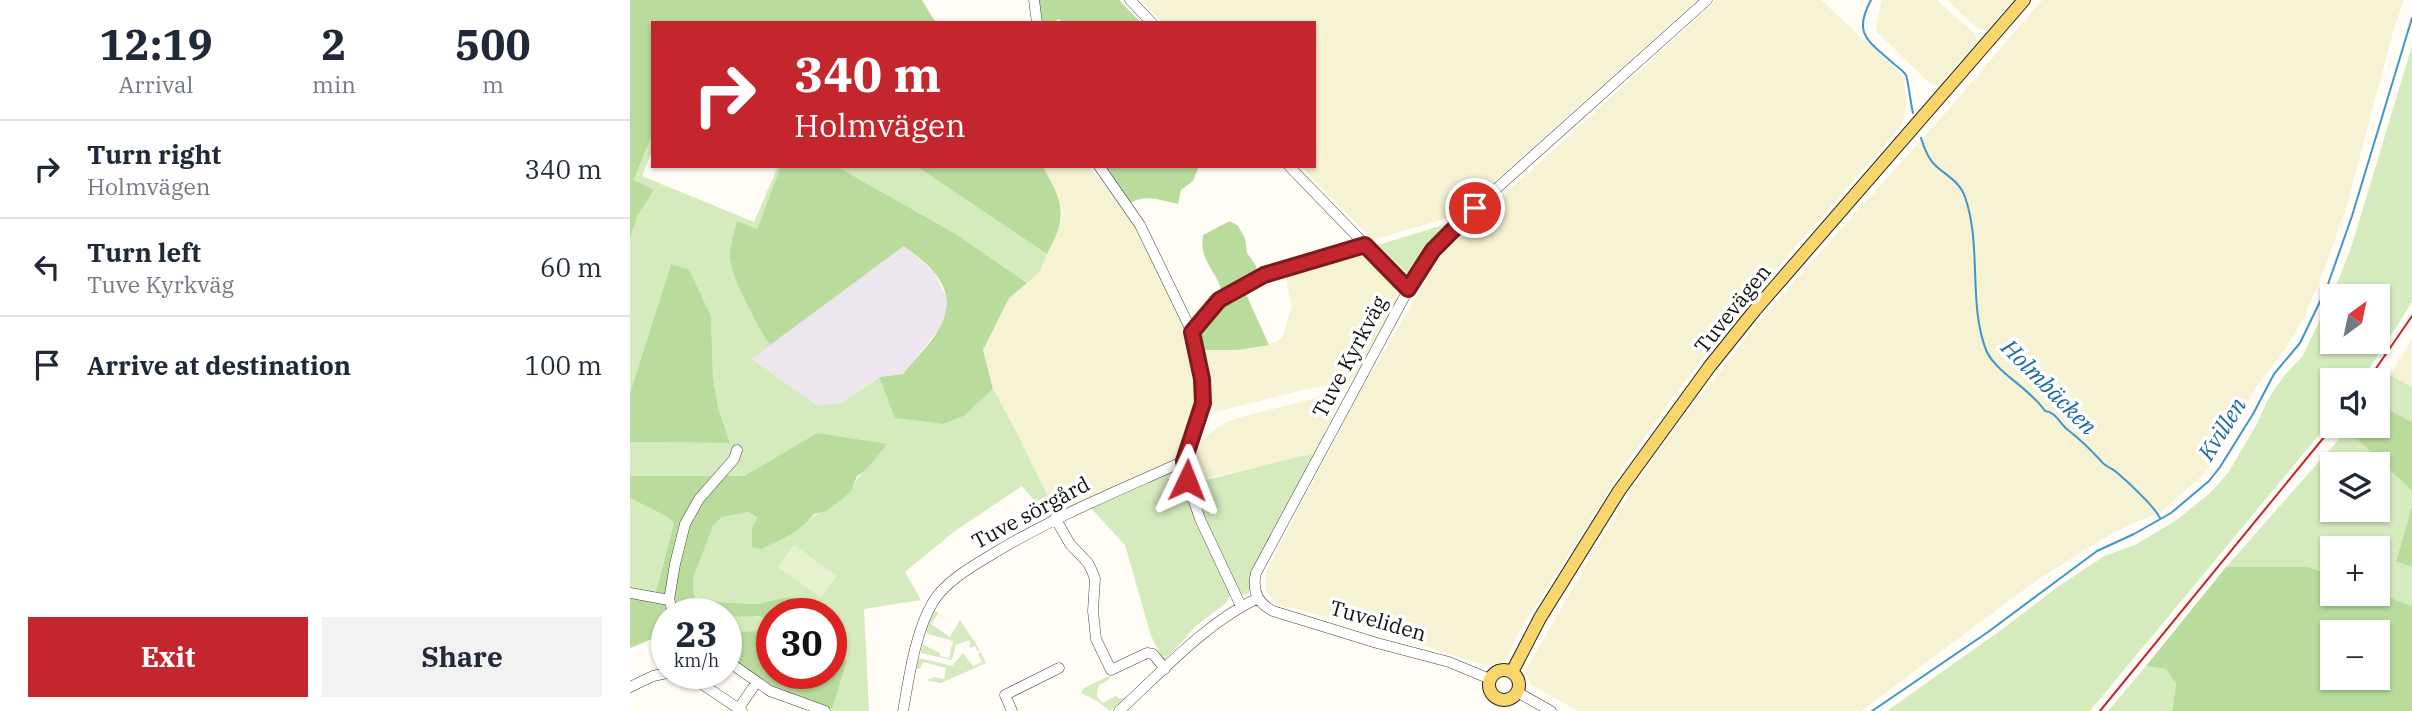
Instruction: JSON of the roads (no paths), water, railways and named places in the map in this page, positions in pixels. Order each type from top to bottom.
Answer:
[{"type":"main road","name":"Tuvevägen","points":[[1511,672],[1547,607],[1619,491],[1710,366],[1787,272],[2024,0]]},
{"type":"main road","points":[[1499,671],[1511,672],[1518,681],[1517,692],[1495,705],[1490,679],[1499,671]]},
{"type":"street","points":[[1034,0],[1037,21]]},
{"type":"street","points":[[1130,0],[1150,21]]},
{"type":"street","name":"Tuve Kyrkväg","points":[[1258,598],[1255,582],[1260,565],[1408,289],[1433,250],[1458,223],[1707,0]]},
{"type":"street","points":[[1100,168],[1140,225],[1192,332],[1202,379],[1203,403],[1184,461],[1187,480],[1200,519],[1241,606]]},
{"type":"street","points":[[1291,168],[1408,289]]},
{"type":"street","points":[[1192,332],[1219,300],[1264,275],[1365,245]]},
{"type":"street","points":[[670,598],[682,533],[691,511],[734,459],[737,450]]},
{"type":"street","name":"Tuve sörgård","points":[[903,711],[924,622],[938,596],[976,564],[1022,535],[1184,461]]},
{"type":"street","points":[[1055,518],[1070,544],[1092,570],[1095,579],[1093,605],[1096,639],[1111,670],[1147,653],[1153,654],[1165,669]]},
{"type":"street","points":[[630,593],[659,598]]},
{"type":"street","points":[[1119,711],[1213,624],[1258,598]]},
{"type":"street","name":"Tuveliden","points":[[1258,598],[1264,606],[1273,611],[1449,662],[1490,679]]},
{"type":"street","points":[[1012,711],[1005,695],[1059,668]]},
{"type":"street","points":[[709,689],[740,710],[756,683],[742,672]]},
{"type":"street","points":[[630,687],[651,677]]},
{"type":"street","points":[[766,689],[825,711]]},
{"type":"street","points":[[1517,692],[1552,711]]},
{"type":"waterway","name":"Holmbäcken","points":[[1871,0],[1863,30],[1871,43],[1906,75],[1913,113]]},
{"type":"waterway","name":"Kvillen","points":[[1872,711],[1988,632],[2097,551],[2171,513],[2209,481],[2220,467],[2274,374],[2300,343],[2327,287],[2352,216],[2412,18]]},
{"type":"waterway","name":"Holmbäcken","points":[[1921,138],[1931,160],[1957,183],[1965,197],[1973,235],[1981,332],[1991,358],[2045,411],[2055,416],[2132,487],[2160,518]]},
{"type":"railway","points":[[2376,368],[2412,316]]},
{"type":"railway","points":[[2100,711],[2323,438]]}]
